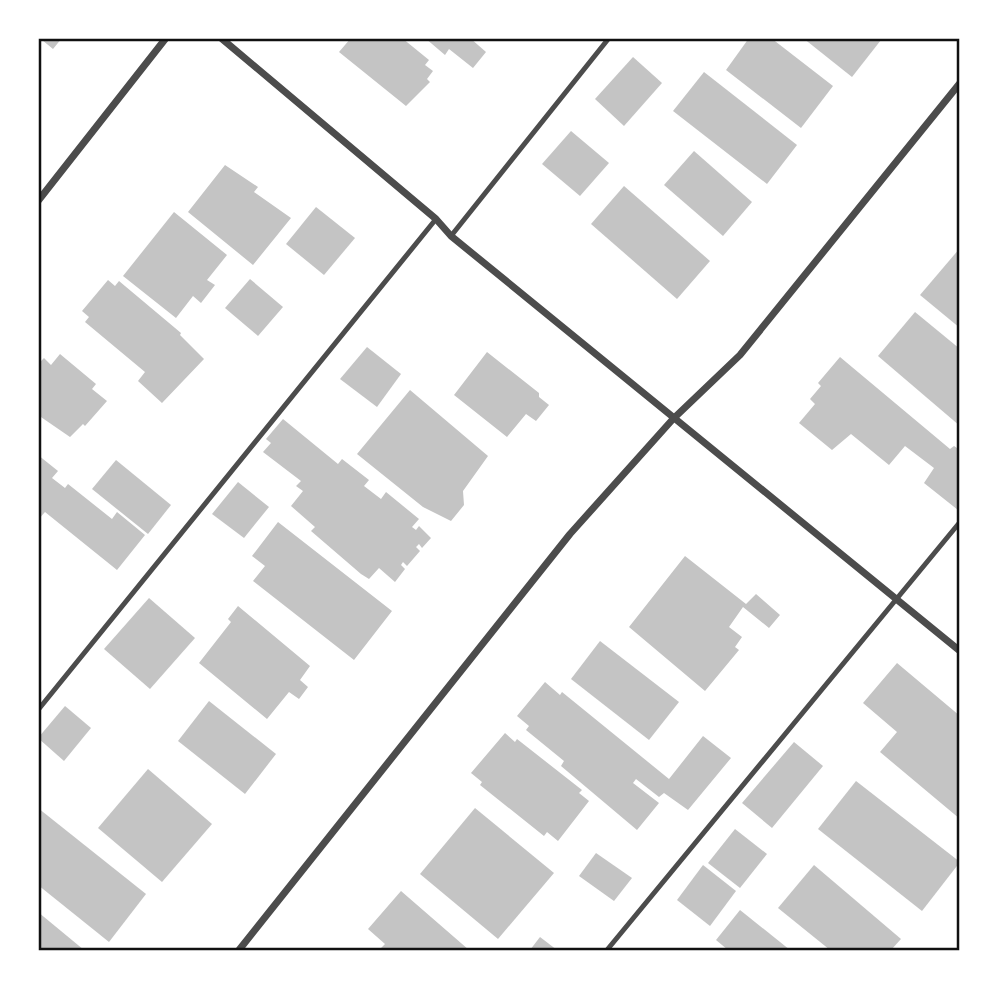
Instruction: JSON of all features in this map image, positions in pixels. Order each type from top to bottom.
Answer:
[{"type":"street","points":[[38,201],[166,38]]},
{"type":"street","points":[[224,40],[436,219],[451,236],[960,651]]},
{"type":"street","points":[[239,950],[570,534],[673,419],[740,355],[960,83]]},
{"type":"lane","points":[[451,236],[609,38]]},
{"type":"lane","points":[[38,710],[436,219]]},
{"type":"lane","points":[[607,950],[960,522]]},
{"type":"building","points":[[38,38],[62,38],[53,49],[42,40],[38,43]]},
{"type":"building","points":[[351,38],[402,38],[429,60],[425,65],[433,71],[427,79],[430,82],[406,106],[339,52]]},
{"type":"building","points":[[425,38],[470,38],[486,52],[473,68],[449,49],[445,55]]},
{"type":"building","points":[[749,38],[771,38],[833,86],[801,128],[726,70]]},
{"type":"building","points":[[803,38],[879,38],[881,40],[852,77]]},
{"type":"building","points":[[633,57],[662,83],[624,126],[595,99]]},
{"type":"building","points":[[704,72],[797,145],[767,184],[673,111]]},
{"type":"building","points":[[571,131],[609,163],[580,196],[542,164]]},
{"type":"building","points":[[694,151],[752,202],[723,236],[664,185]]},
{"type":"building","points":[[225,165],[258,187],[254,192],[291,218],[253,265],[188,212]]},
{"type":"building","points":[[624,186],[710,261],[677,299],[591,224]]},
{"type":"building","points":[[316,207],[355,238],[324,275],[286,244]]},
{"type":"building","points":[[174,212],[227,255],[207,280],[215,285],[201,303],[193,296],[176,318],[123,276]]},
{"type":"building","points":[[960,248],[960,328],[920,295]]},
{"type":"building","points":[[250,279],[283,307],[258,336],[225,308]]},
{"type":"building","points":[[108,280],[115,286],[119,281],[181,333],[204,359],[162,403],[138,381],[145,372],[85,322],[89,317],[82,311]]},
{"type":"building","points":[[915,312],[960,349],[960,426],[878,356]]},
{"type":"building","points":[[367,347],[401,374],[377,407],[340,379]]},
{"type":"building","points":[[487,352],[539,393],[539,397],[549,405],[536,421],[526,414],[507,437],[454,395]]},
{"type":"building","points":[[60,354],[96,384],[92,389],[107,401],[85,426],[83,424],[70,437],[38,415],[38,364],[44,358],[51,365]]},
{"type":"building","points":[[840,357],[950,449],[954,446],[960,450],[958,510],[924,483],[934,468],[905,446],[889,465],[851,434],[832,450],[799,423],[815,404],[810,399],[821,386],[818,383]]},
{"type":"building","points":[[410,390],[488,456],[463,491],[464,505],[451,521],[423,507],[357,454]]},
{"type":"building","points":[[283,419],[338,464],[342,459],[369,480],[364,486],[381,499],[386,492],[419,519],[412,527],[416,530],[419,526],[431,538],[422,548],[419,544],[416,547],[420,551],[407,566],[403,562],[401,565],[405,569],[395,582],[379,568],[369,579],[361,574],[311,531],[315,527],[291,506],[303,491],[296,486],[301,481],[263,452],[271,443],[266,439]]},
{"type":"building","points":[[38,455],[58,471],[52,478],[65,488],[68,484],[112,519],[117,512],[145,535],[117,570],[45,512],[38,520]]},
{"type":"building","points":[[116,460],[171,505],[148,534],[92,489]]},
{"type":"building","points":[[238,482],[269,507],[244,538],[212,514]]},
{"type":"building","points":[[278,522],[392,611],[354,660],[253,581],[265,566],[252,556]]},
{"type":"building","points":[[685,556],[746,604],[756,594],[780,615],[769,628],[743,607],[729,627],[742,637],[735,647],[739,650],[705,691],[629,627]]},
{"type":"building","points":[[149,598],[195,638],[150,689],[104,649]]},
{"type":"building","points":[[238,606],[310,666],[300,680],[308,687],[299,699],[289,692],[267,719],[199,663],[231,622],[228,619]]},
{"type":"building","points":[[600,641],[679,702],[649,740],[571,679]]},
{"type":"building","points":[[897,663],[960,716],[960,819],[880,752],[897,732],[863,703]]},
{"type":"building","points":[[545,682],[560,695],[562,692],[669,779],[703,736],[731,758],[688,810],[664,793],[659,797],[636,779],[633,783],[659,803],[637,830],[561,766],[564,761],[526,730],[529,726],[517,716]]},
{"type":"building","points":[[209,701],[276,754],[245,794],[178,741]]},
{"type":"building","points":[[65,706],[91,728],[64,761],[38,738]]},
{"type":"building","points":[[505,733],[515,742],[517,739],[582,790],[579,793],[589,801],[558,841],[547,832],[544,836],[480,785],[482,782],[471,773]]},
{"type":"building","points":[[794,742],[823,766],[772,828],[742,803]]},
{"type":"building","points":[[148,769],[212,824],[162,882],[98,828]]},
{"type":"building","points":[[856,781],[960,862],[922,911],[818,829]]},
{"type":"building","points":[[38,808],[146,894],[109,942],[38,885]]},
{"type":"building","points":[[475,808],[554,873],[498,939],[420,874]]},
{"type":"building","points":[[735,829],[767,854],[740,888],[708,863]]},
{"type":"building","points":[[596,853],[632,878],[614,901],[579,876]]},
{"type":"building","points":[[703,865],[736,891],[710,926],[677,900]]},
{"type":"building","points":[[814,865],[901,939],[891,950],[830,950],[778,908]]},
{"type":"building","points":[[401,891],[469,950],[379,950],[385,944],[368,929]]},
{"type":"building","points":[[740,910],[790,950],[728,950],[716,940]]},
{"type":"building","points":[[38,912],[84,950],[38,950]]},
{"type":"building","points":[[540,937],[557,950],[530,950]]}]
